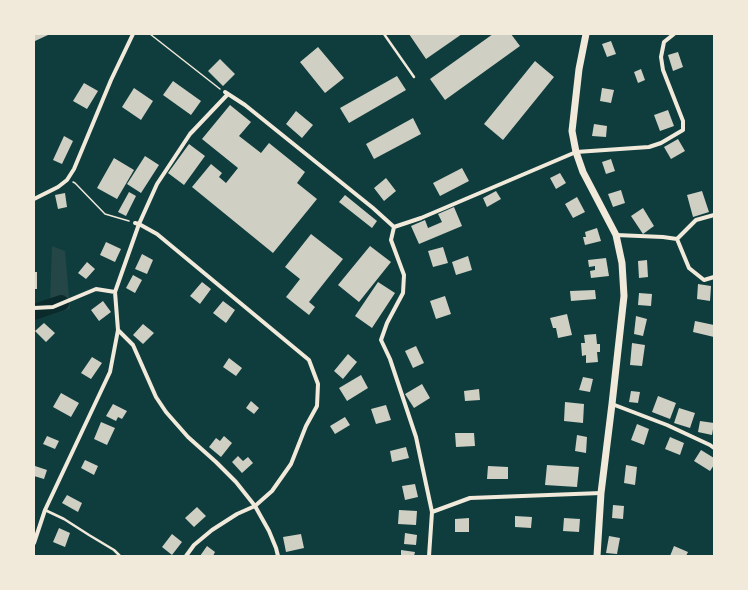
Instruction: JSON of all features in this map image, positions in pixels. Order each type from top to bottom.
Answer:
[{"type":"main road","points":[[586,34],[579,69],[572,131],[576,152],[583,172],[616,235],[622,263],[624,296],[601,493],[597,556]]},
{"type":"street","points":[[34,199],[58,187],[67,180],[74,170],[111,80],[133,34]]},
{"type":"street","points":[[394,227],[428,215],[576,152],[649,147],[661,143],[683,130],[683,121],[663,70],[661,57],[664,42],[674,34]]},
{"type":"street","points":[[34,543],[44,510],[110,372],[118,330],[114,292],[137,223],[157,184],[190,134],[226,93],[245,105],[394,227]]},
{"type":"street","points":[[676,239],[696,220],[714,215]]},
{"type":"street","points":[[137,223],[157,234],[308,360],[318,384],[317,406],[306,426],[291,464],[272,491],[255,506],[237,514],[212,530],[194,545],[186,556]]},
{"type":"street","points":[[394,227],[391,240],[404,275],[403,293],[387,323],[381,340],[390,359],[416,437],[432,512],[429,556]]},
{"type":"street","points":[[616,235],[676,239]]},
{"type":"street","points":[[676,239],[689,268],[704,280],[714,277]]},
{"type":"street","points":[[34,308],[53,307],[96,289],[114,292]]},
{"type":"street","points":[[118,330],[133,345],[156,397],[166,412],[188,437],[236,482],[255,506],[269,531],[278,556]]},
{"type":"street","points":[[612,404],[667,425],[714,448]]},
{"type":"street","points":[[432,512],[470,498],[601,493]]},
{"type":"lane","points":[[384,34],[414,77]]},
{"type":"lane","points":[[44,510],[64,519],[114,550],[120,556]]},
{"type":"path","points":[[150,34],[226,93]]},
{"type":"path","points":[[67,180],[75,183],[105,214],[137,223]]},
{"type":"shaded area","points":[[52,246],[65,251],[70,309],[34,320],[34,303],[50,303]]},
{"type":"building","points":[[34,34],[47,34],[48,35],[35,41]]},
{"type":"building","points":[[409,34],[462,34],[426,59]]},
{"type":"building","points":[[493,34],[511,34],[520,46],[445,100],[430,79]]},
{"type":"building","points":[[611,41],[616,54],[607,57],[602,44]]},
{"type":"building","points":[[318,47],[344,78],[325,93],[300,62]]},
{"type":"building","points":[[678,52],[683,67],[673,71],[668,55]]},
{"type":"building","points":[[220,59],[235,74],[223,86],[208,71]]},
{"type":"building","points":[[535,61],[554,77],[503,140],[484,124]]},
{"type":"building","points":[[641,69],[645,80],[638,83],[634,72]]},
{"type":"building","points":[[397,76],[406,90],[349,123],[340,108]]},
{"type":"building","points":[[173,81],[201,101],[191,115],[163,95]]},
{"type":"building","points":[[84,83],[98,91],[87,109],[73,101]]},
{"type":"building","points":[[134,88],[153,101],[141,120],[122,107]]},
{"type":"building","points":[[602,88],[614,90],[611,103],[600,101]]},
{"type":"building","points":[[230,105],[251,122],[239,136],[261,153],[269,143],[305,172],[297,183],[317,199],[273,253],[192,187],[211,164],[222,173],[219,177],[226,183],[238,168],[202,139]]},
{"type":"building","points":[[668,110],[674,126],[660,131],[654,115]]},
{"type":"building","points":[[296,111],[313,125],[302,138],[286,124]]},
{"type":"building","points":[[413,118],[421,134],[374,159],[366,144]]},
{"type":"building","points":[[594,124],[607,126],[606,137],[592,136]]},
{"type":"building","points":[[64,136],[73,141],[62,164],[53,160]]},
{"type":"building","points":[[678,139],[685,151],[671,159],[664,147]]},
{"type":"building","points":[[189,144],[205,156],[184,185],[168,173]]},
{"type":"building","points":[[145,156],[159,165],[141,193],[127,184]]},
{"type":"building","points":[[114,158],[134,170],[117,199],[97,188]]},
{"type":"building","points":[[611,159],[615,171],[606,174],[602,162]]},
{"type":"building","points":[[462,168],[469,181],[440,196],[433,183]]},
{"type":"building","points":[[560,173],[566,183],[556,189],[550,178]]},
{"type":"building","points":[[386,178],[396,191],[384,201],[374,188]]},
{"type":"building","points":[[621,190],[625,203],[613,207],[608,194]]},
{"type":"building","points":[[496,191],[501,199],[487,207],[483,198]]},
{"type":"building","points":[[702,191],[709,212],[693,217],[687,195]]},
{"type":"building","points":[[129,192],[136,196],[126,216],[118,212]]},
{"type":"building","points":[[65,193],[67,207],[58,209],[55,195]]},
{"type":"building","points":[[345,195],[377,221],[372,228],[339,202]]},
{"type":"building","points":[[577,197],[585,212],[573,218],[565,204]]},
{"type":"building","points":[[454,207],[462,226],[419,244],[411,226],[425,220],[428,228],[442,222],[438,214]]},
{"type":"building","points":[[643,208],[654,226],[643,234],[631,216]]},
{"type":"building","points":[[597,228],[601,241],[585,245],[583,237],[586,237],[585,232]]},
{"type":"building","points":[[311,234],[343,259],[309,302],[315,307],[309,315],[286,297],[300,279],[285,267]]},
{"type":"building","points":[[106,242],[121,249],[115,262],[100,255]]},
{"type":"building","points":[[370,246],[391,262],[359,302],[338,285]]},
{"type":"building","points":[[443,247],[448,263],[433,267],[428,251]]},
{"type":"building","points":[[142,254],[153,260],[147,274],[135,269]]},
{"type":"building","points":[[468,256],[472,270],[456,275],[452,262]]},
{"type":"building","points":[[606,258],[609,276],[591,278],[590,271],[595,270],[595,266],[589,267],[588,260]]},
{"type":"building","points":[[647,260],[648,277],[639,278],[638,261]]},
{"type":"building","points":[[87,262],[95,269],[86,279],[78,273]]},
{"type":"building","points":[[34,272],[37,272],[37,289],[34,289]]},
{"type":"building","points":[[133,275],[142,280],[135,293],[126,288]]},
{"type":"building","points":[[202,282],[211,289],[200,304],[190,296]]},
{"type":"building","points":[[378,282],[395,293],[372,328],[355,316]]},
{"type":"building","points":[[698,284],[711,286],[710,301],[697,299]]},
{"type":"building","points":[[595,290],[596,299],[571,301],[570,291]]},
{"type":"building","points":[[639,293],[652,294],[651,306],[638,305]]},
{"type":"building","points":[[445,296],[451,314],[436,319],[430,301]]},
{"type":"building","points":[[103,301],[111,312],[99,321],[91,310]]},
{"type":"building","points":[[223,301],[235,310],[226,323],[213,313]]},
{"type":"building","points":[[567,314],[572,335],[558,338],[556,328],[553,328],[550,318]]},
{"type":"building","points":[[636,316],[647,319],[643,336],[634,334]]},
{"type":"building","points":[[695,321],[714,325],[714,337],[693,332]]},
{"type":"building","points":[[44,323],[55,333],[46,342],[35,331]]},
{"type":"building","points":[[143,324],[154,333],[143,344],[133,335]]},
{"type":"building","points":[[596,334],[597,344],[600,344],[600,352],[597,352],[598,362],[586,363],[586,355],[582,356],[581,343],[585,343],[584,335]]},
{"type":"building","points":[[632,343],[645,345],[642,366],[630,365]]},
{"type":"building","points":[[416,346],[424,363],[413,368],[405,351]]},
{"type":"building","points":[[348,354],[357,362],[343,379],[334,371]]},
{"type":"building","points":[[92,357],[102,363],[91,379],[81,373]]},
{"type":"building","points":[[229,358],[242,368],[236,376],[223,367]]},
{"type":"building","points":[[361,375],[368,388],[347,401],[339,388]]},
{"type":"building","points":[[583,377],[593,379],[590,392],[579,390]]},
{"type":"building","points":[[422,384],[430,398],[414,408],[405,394]]},
{"type":"building","points":[[479,389],[480,400],[465,401],[464,391]]},
{"type":"building","points":[[631,391],[640,392],[638,403],[629,402]]},
{"type":"building","points":[[61,393],[79,403],[71,417],[53,407]]},
{"type":"building","points":[[658,396],[676,403],[670,419],[652,412]]},
{"type":"building","points":[[251,401],[259,408],[254,414],[246,408]]},
{"type":"building","points":[[565,402],[584,404],[583,423],[564,421]]},
{"type":"building","points":[[113,404],[127,411],[122,419],[118,417],[116,421],[106,416]]},
{"type":"building","points":[[386,405],[391,420],[376,424],[371,409]]},
{"type":"building","points":[[679,408],[695,413],[690,428],[674,423]]},
{"type":"building","points":[[345,417],[350,425],[335,434],[330,426]]},
{"type":"building","points":[[700,421],[714,423],[712,435],[698,432]]},
{"type":"building","points":[[101,422],[115,428],[107,445],[94,439]]},
{"type":"building","points":[[637,424],[649,429],[644,445],[631,440]]},
{"type":"building","points":[[455,433],[474,433],[475,446],[456,447]]},
{"type":"building","points":[[577,435],[587,437],[586,453],[575,451]]},
{"type":"building","points":[[47,436],[59,441],[55,449],[43,444]]},
{"type":"building","points":[[224,436],[232,443],[221,457],[209,447],[216,438],[220,441]]},
{"type":"building","points":[[670,437],[684,443],[680,455],[665,449]]},
{"type":"building","points":[[406,447],[409,458],[392,462],[390,451]]},
{"type":"building","points":[[701,450],[714,458],[714,465],[710,471],[694,461]]},
{"type":"building","points":[[238,456],[243,461],[248,457],[253,463],[242,473],[232,462]]},
{"type":"building","points":[[85,460],[98,466],[94,475],[81,468]]},
{"type":"building","points":[[547,465],[579,467],[577,487],[545,485]]},
{"type":"building","points":[[626,465],[637,467],[635,485],[624,483]]},
{"type":"building","points":[[35,466],[47,470],[44,479],[34,476]]},
{"type":"building","points":[[488,466],[508,467],[508,479],[487,479]]},
{"type":"building","points":[[415,484],[418,497],[405,500],[402,486]]},
{"type":"building","points":[[67,495],[82,503],[78,512],[62,503]]},
{"type":"building","points":[[613,505],[624,506],[623,519],[612,518]]},
{"type":"building","points":[[197,507],[206,516],[194,527],[185,518]]},
{"type":"building","points":[[399,510],[417,511],[416,525],[398,524]]},
{"type":"building","points":[[515,516],[532,517],[531,528],[515,527]]},
{"type":"building","points":[[469,518],[469,532],[455,532],[455,519]]},
{"type":"building","points":[[564,518],[580,519],[579,532],[563,531]]},
{"type":"building","points":[[59,528],[70,533],[65,547],[53,542]]},
{"type":"building","points":[[405,533],[417,535],[416,545],[404,544]]},
{"type":"building","points":[[172,534],[182,542],[172,555],[162,547]]},
{"type":"building","points":[[301,534],[304,548],[286,552],[283,537]]},
{"type":"building","points":[[609,536],[620,538],[617,554],[606,553]]},
{"type":"building","points":[[207,546],[215,552],[213,556],[200,556]]},
{"type":"building","points":[[674,546],[688,552],[686,556],[670,556]]},
{"type":"building","points":[[401,550],[415,552],[414,556],[401,556]]},
{"type":"waterway","points":[[34,312],[61,303]]}]
